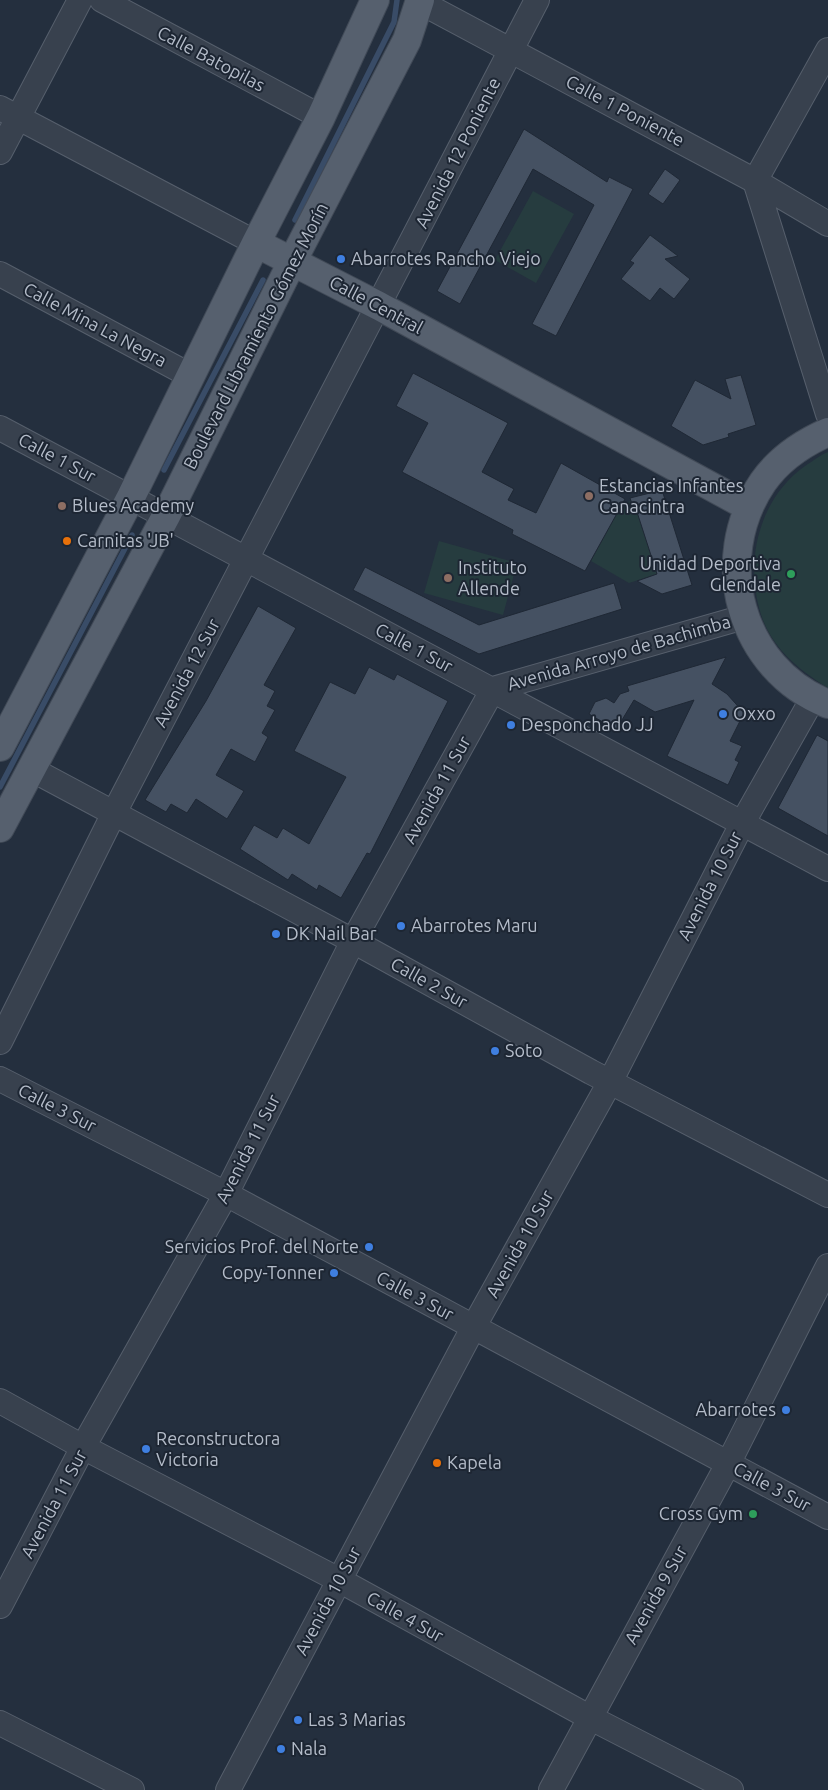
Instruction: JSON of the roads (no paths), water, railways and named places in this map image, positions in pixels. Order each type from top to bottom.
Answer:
[{"type":"main road","points":[[0,747],[131,498],[256,243],[321,117],[375,0]]},
{"type":"main road","name":"Boulevard Libramiento Gómez Morín","points":[[0,828],[166,516],[293,260],[407,40],[420,1]]},
{"type":"main road","name":"Calle Central","points":[[256,243],[293,260],[379,306],[749,507]]},
{"type":"main road","points":[[820,701],[784,677],[760,650],[744,617],[736,580],[736,571],[738,543],[749,507],[764,482],[783,460],[806,442],[828,432]]},
{"type":"street","points":[[0,152],[9,113],[80,0]]},
{"type":"street","name":"Calle Batopilas","points":[[102,0],[321,117]]},
{"type":"street","name":"Avenida 12 Poniente","points":[[379,306],[537,0]]},
{"type":"street","name":"Calle 1 Poniente","points":[[420,1],[756,181],[828,224]]},
{"type":"street","points":[[828,50],[756,181],[828,414]]},
{"type":"street","name":"Calle Central","points":[[9,113],[256,243]]},
{"type":"street","name":"Calle Mina La Negra","points":[[0,274],[190,376]]},
{"type":"street","name":"Avenida 12 Sur","points":[[0,1042],[114,813],[379,306]]},
{"type":"street","name":"Calle 1 Sur","points":[[0,428],[828,868]]},
{"type":"street","name":"Avenida Arroyo de Bachimba","points":[[493,689],[744,617]]},
{"type":"street","name":"Avenida 11 Sur","points":[[0,1606],[83,1447],[226,1194],[353,941],[493,689]]},
{"type":"street","name":"Avenida 10 Sur","points":[[228,1790],[474,1328],[610,1082],[743,822],[820,701]]},
{"type":"street","name":"Calle 2 Sur","points":[[30,769],[353,941],[610,1082],[828,1195]]},
{"type":"street","name":"Calle 3 Sur","points":[[0,1079],[226,1194],[828,1517]]},
{"type":"street","name":"Avenida 9 Sur","points":[[551,1790],[728,1464],[828,1266]]},
{"type":"street","name":"Calle 4 Sur","points":[[0,1401],[83,1447],[339,1580],[589,1717],[731,1790]]},
{"type":"street","points":[[0,1723],[132,1790]]},
{"type":"waterway","points":[[295,220],[394,22],[397,0]]},
{"type":"waterway","points":[[164,470],[263,280]]},
{"type":"waterway","points":[[0,787],[132,535]]},
{"type":"place","name":"Abarrotes Rancho Viejo","points":[[341,259]]},
{"type":"place","name":"Estancias Infantes Canacintra","points":[[589,496]]},
{"type":"place","name":"Blues Academy","points":[[62,506]]},
{"type":"place","name":"Carnitas 'JB'","points":[[67,541]]},
{"type":"place","name":"Unidad Deportiva Glendale","points":[[791,574]]},
{"type":"place","name":"Instituto Allende","points":[[448,578]]},
{"type":"place","name":"Oxxo","points":[[723,714]]},
{"type":"place","name":"Desponchado JJ","points":[[511,725]]},
{"type":"place","name":"Abarrotes Maru","points":[[401,926]]},
{"type":"place","name":"DK Nail Bar","points":[[276,934]]},
{"type":"place","name":"Soto","points":[[495,1051]]},
{"type":"place","name":"Servicios Prof. del Norte","points":[[369,1247]]},
{"type":"place","name":"Copy-Tonner","points":[[334,1273]]},
{"type":"place","name":"Abarrotes","points":[[786,1410]]},
{"type":"place","name":"Reconstructora Victoria","points":[[146,1449]]},
{"type":"place","name":"Kapela","points":[[437,1463]]},
{"type":"place","name":"Cross Gym","points":[[753,1514]]},
{"type":"place","name":"Las 3 Marias","points":[[298,1720]]},
{"type":"place","name":"Nala","points":[[281,1749]]}]
